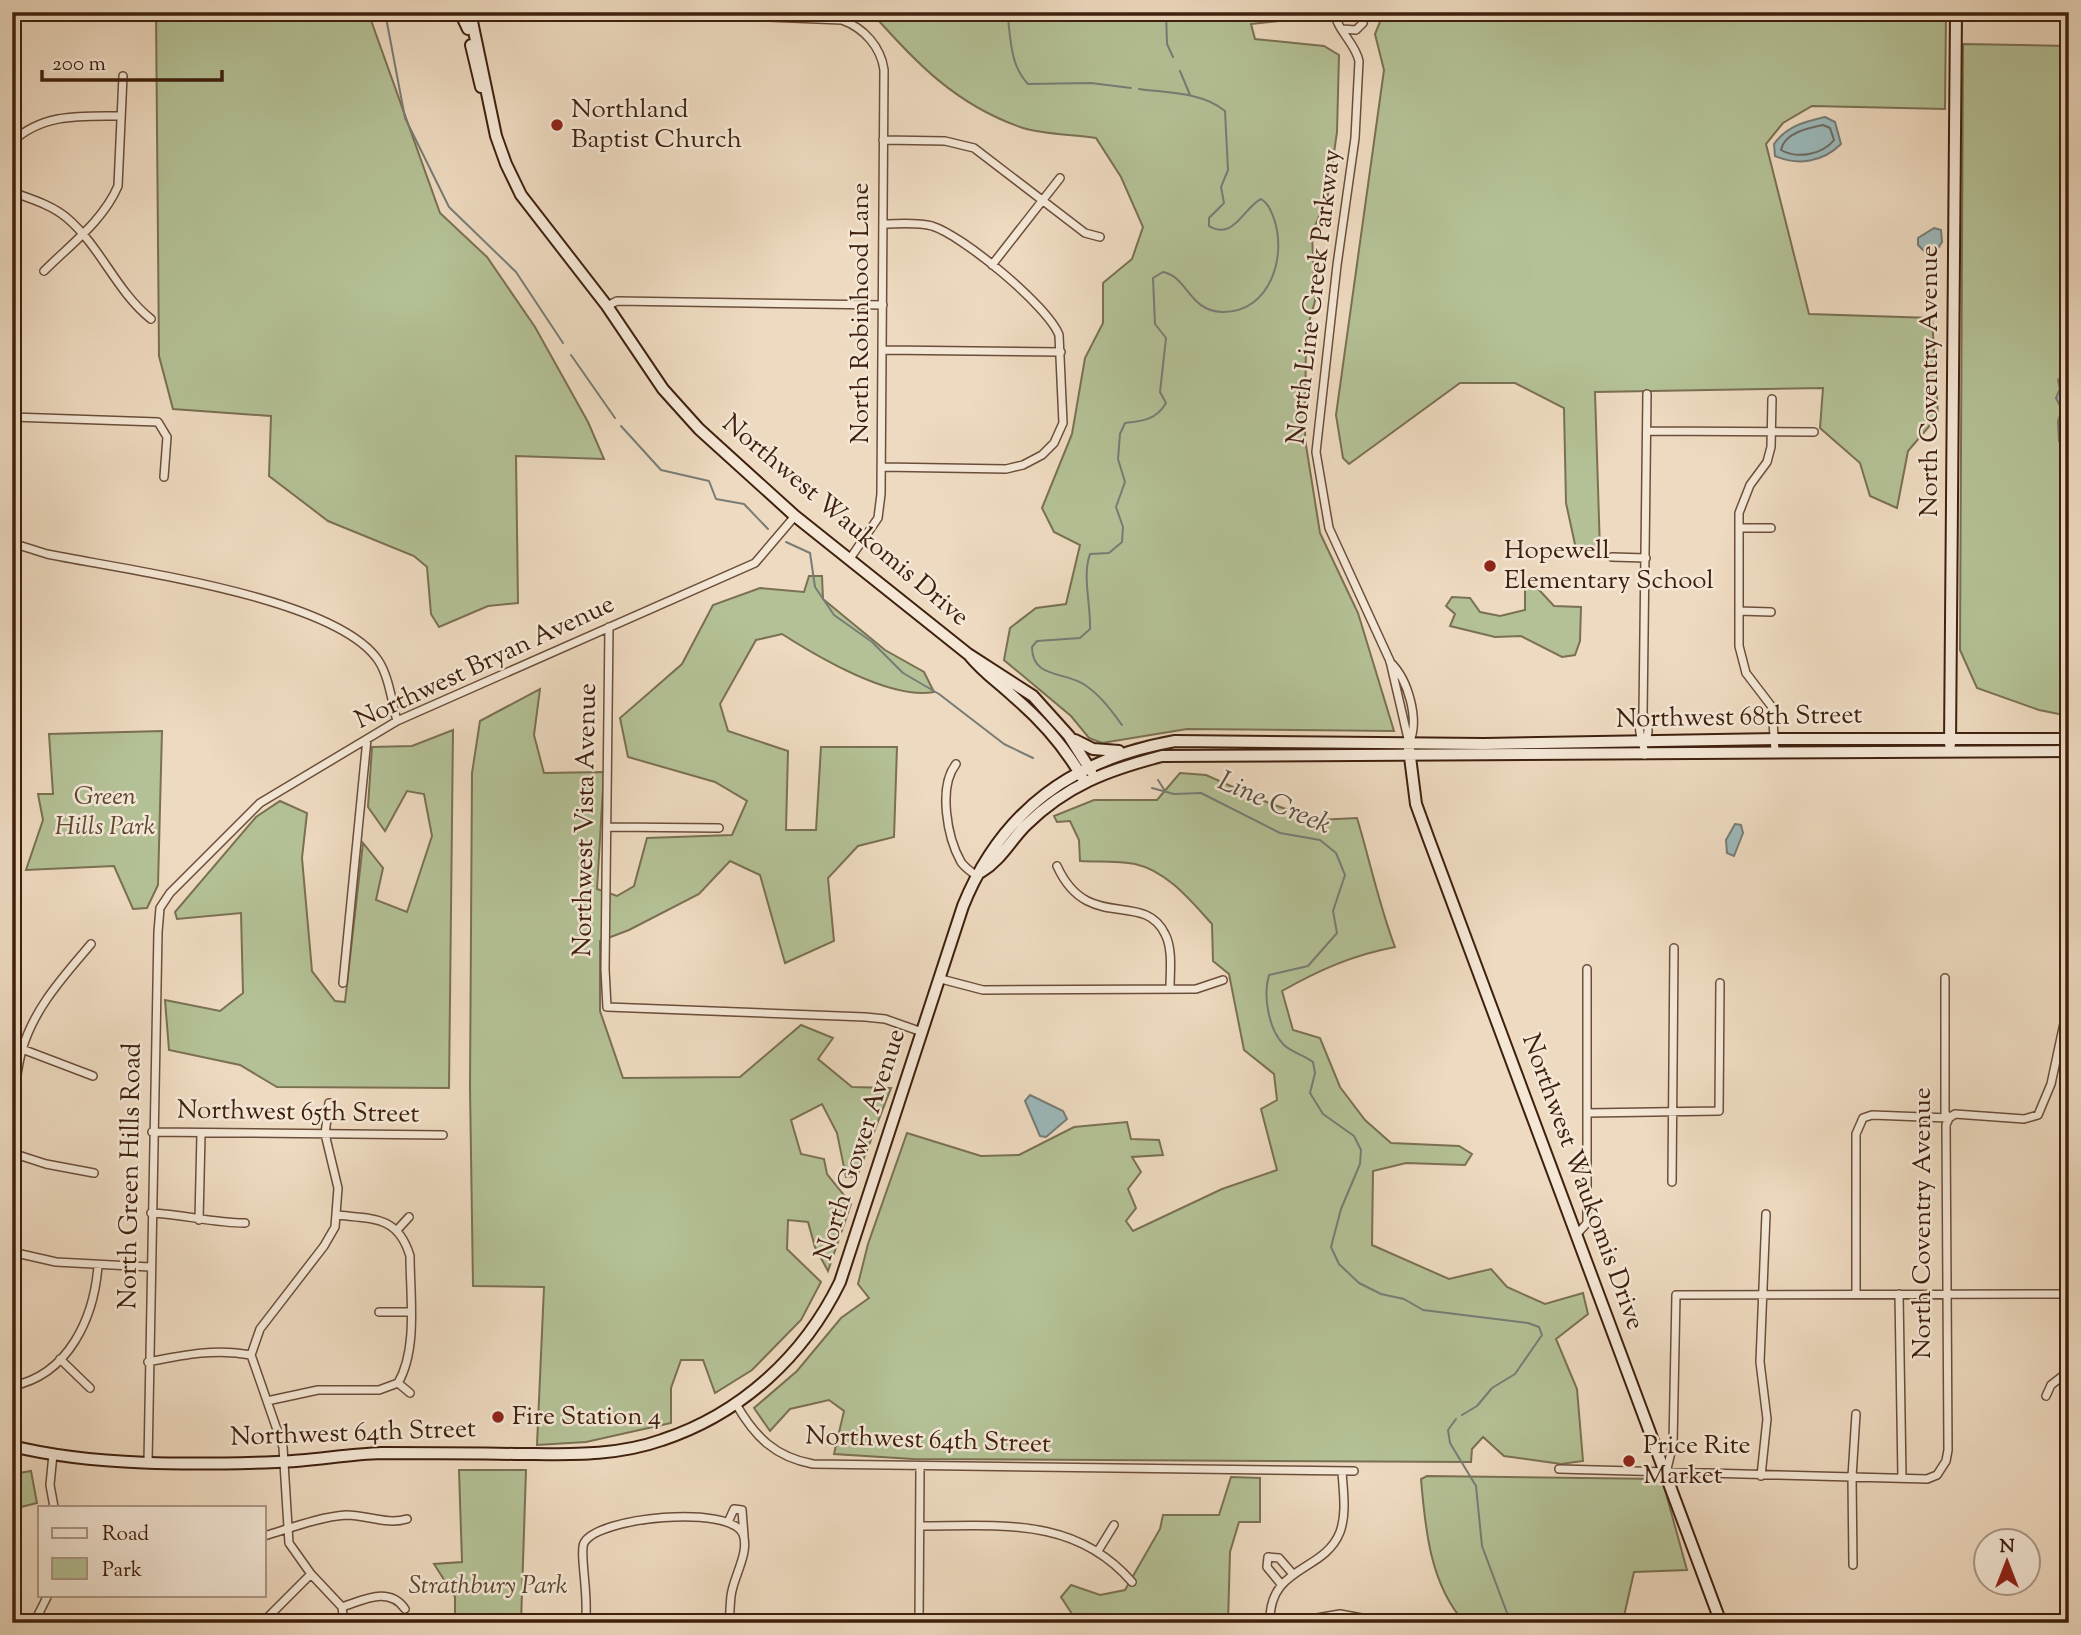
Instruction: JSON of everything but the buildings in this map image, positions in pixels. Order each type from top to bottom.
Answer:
[{"type":"main road","name":"Northwest Waukomis Drive","points":[[460,12],[467,26],[480,84],[490,108]]},
{"type":"main road","name":"Northwest Waukomis Drive","points":[[470,12],[490,108],[506,164],[522,195],[607,306],[663,389],[699,429],[795,516],[968,654],[1033,696],[1069,736],[1086,774]]},
{"type":"main road","name":"North Coventry Avenue","points":[[1950,744],[1956,12]]},
{"type":"main road","name":"Northwest Waukomis Drive","points":[[968,654],[979,668],[1036,716],[1086,774]]},
{"type":"main road","points":[[1069,736],[1093,749],[1125,751]]},
{"type":"main road","name":"Northwest 68th Street","points":[[1409,749],[1484,756],[1644,749],[1776,739],[1950,744],[2069,751]]},
{"type":"main road","name":"Northwest 68th Street","points":[[1409,749],[1484,744],[1775,751],[2069,739]]},
{"type":"main road","name":"North Gower Avenue","points":[[736,1404],[798,1349],[833,1297],[855,1242],[963,906],[980,875],[986,857],[1020,815],[1125,751],[1175,741],[1409,749]]},
{"type":"main road","points":[[1484,744],[1484,756]]},
{"type":"main road","name":"Northwest Waukomis Drive","points":[[1409,749],[1416,804],[1721,1623]]},
{"type":"main road","points":[[1086,774],[1162,756],[1409,749]]},
{"type":"main road","name":"Northwest 64th Street","points":[[12,1446],[53,1454],[148,1462],[284,1462],[369,1454],[592,1454],[625,1450],[663,1440],[736,1404]]},
{"type":"main road","name":"Northwest 64th Street","points":[[12,1455],[32,1451]]},
{"type":"street","name":"North Robinhood Lane","points":[[647,12],[842,20],[868,37],[881,56],[884,70],[882,467],[878,518],[849,560]]},
{"type":"street","points":[[1335,12],[1342,29],[1357,49]]},
{"type":"street","name":"North Line Creek Parkway","points":[[1366,13],[1357,49],[1359,61],[1355,138],[1334,290],[1316,452],[1329,528],[1390,661],[1409,749]]},
{"type":"street","points":[[1342,29],[1356,30],[1363,23]]},
{"type":"street","points":[[44,271],[111,202],[118,186],[123,76]]},
{"type":"street","points":[[12,142],[29,127],[46,121],[68,117],[121,116]]},
{"type":"street","points":[[883,140],[946,141],[982,152],[1085,233],[1100,237]]},
{"type":"street","points":[[992,265],[1060,178]]},
{"type":"street","points":[[12,192],[65,216],[82,233],[130,298],[151,319]]},
{"type":"street","points":[[882,467],[1006,468],[1028,463],[1048,449],[1063,424],[1061,352],[1054,322],[992,265],[933,226],[883,224]]},
{"type":"street","points":[[607,306],[617,301],[883,305]]},
{"type":"street","points":[[883,350],[1061,352]]},
{"type":"street","points":[[1644,749],[1648,729],[1643,714],[1647,394]]},
{"type":"street","points":[[1772,398],[1772,432],[1767,462],[1743,499],[1739,611],[1741,662],[1746,673],[1772,707],[1775,751]]},
{"type":"street","points":[[12,417],[150,419],[158,422],[167,437],[164,477]]},
{"type":"street","points":[[1647,431],[1814,432]]},
{"type":"street","name":"Northwest Bryan Avenue","points":[[170,893],[260,803],[397,721],[755,562],[795,516]]},
{"type":"street","points":[[1740,528],[1771,528]]},
{"type":"street","points":[[12,543],[47,554],[266,599],[342,628],[380,662],[397,721]]},
{"type":"street","points":[[1612,558],[1646,558]]},
{"type":"street","points":[[1739,611],[1771,612]]},
{"type":"street","name":"Northwest Vista Avenue","points":[[609,627],[609,827],[605,1003],[612,1010],[865,1017],[886,1019],[922,1032]]},
{"type":"street","points":[[343,983],[367,739]]},
{"type":"street","points":[[956,764],[948,777],[948,812],[962,863],[980,875]]},
{"type":"street","points":[[609,827],[719,828]]},
{"type":"street","points":[[1057,866],[1076,896],[1097,908],[1139,912],[1157,923],[1166,935],[1170,988]]},
{"type":"street","name":"North Green Hills Road","points":[[148,1462],[152,1132],[158,933],[160,908],[170,893]]},
{"type":"street","points":[[12,1105],[22,1049],[49,994],[91,944]]},
{"type":"street","points":[[1672,1181],[1674,948]]},
{"type":"street","points":[[1578,1233],[1587,1223],[1587,969]]},
{"type":"street","name":"North Coventry Avenue","points":[[1902,1478],[1927,1479],[1937,1475],[1944,1466],[1948,1450],[1945,1295],[1946,1125],[1949,1118],[1945,1113],[1945,978]]},
{"type":"street","points":[[941,979],[983,990],[1204,988],[1223,980]]},
{"type":"street","points":[[1587,1112],[1719,1111],[1720,983]]},
{"type":"street","points":[[1856,1294],[1856,1134],[1863,1118],[1872,1115],[1949,1118],[1955,1114],[2024,1119],[2038,1115],[2051,1083],[2069,1000]]},
{"type":"street","points":[[22,1049],[93,1076]]},
{"type":"street","points":[[330,1103],[325,1134],[338,1188],[337,1215],[324,1247],[260,1329],[251,1355],[283,1447],[289,1543],[311,1574],[342,1607],[344,1623]]},
{"type":"street","name":"Northwest 65th Street","points":[[152,1132],[443,1135]]},
{"type":"street","points":[[199,1220],[201,1134]]},
{"type":"street","points":[[12,1153],[46,1164],[94,1173]]},
{"type":"street","points":[[151,1213],[183,1214],[199,1220],[245,1223]]},
{"type":"street","points":[[1761,1476],[1767,1419],[1760,1362],[1766,1214]]},
{"type":"street","points":[[267,1401],[318,1390],[379,1390],[398,1383],[404,1374],[409,1345],[410,1256],[398,1229],[380,1220],[337,1215]]},
{"type":"street","points":[[398,1229],[409,1217]]},
{"type":"street","points":[[12,1252],[56,1262],[150,1267]]},
{"type":"street","points":[[12,1387],[44,1372],[60,1359],[85,1328],[96,1295],[98,1266]]},
{"type":"street","points":[[1559,1469],[1666,1474],[1902,1478],[1899,1294]]},
{"type":"street","points":[[1666,1474],[1673,1444],[1675,1295],[2069,1294]]},
{"type":"street","points":[[379,1312],[410,1312]]},
{"type":"street","points":[[148,1362],[197,1353],[230,1351],[251,1355]]},
{"type":"street","points":[[60,1359],[90,1388]]},
{"type":"street","points":[[2046,1396],[2051,1385],[2069,1371]]},
{"type":"street","points":[[398,1383],[410,1393]]},
{"type":"street","name":"Northwest 64th Street","points":[[736,1404],[757,1436],[791,1459],[813,1464],[920,1468],[1354,1471]]},
{"type":"street","points":[[1853,1564],[1852,1477],[1856,1415]]},
{"type":"street","points":[[53,1454],[50,1485],[54,1506]]},
{"type":"street","points":[[919,1623],[920,1468]]},
{"type":"street","points":[[1270,1623],[1269,1610],[1281,1584],[1330,1549],[1339,1535],[1344,1507],[1342,1471]]},
{"type":"street","points":[[729,1520],[734,1509],[744,1512],[744,1540],[731,1594],[729,1623]]},
{"type":"street","points":[[266,1535],[344,1516],[373,1516],[389,1522],[407,1519]]},
{"type":"street","points":[[631,1620],[586,1620],[587,1585],[582,1553],[585,1542],[597,1533],[662,1517],[729,1520],[741,1531],[744,1540]]},
{"type":"street","points":[[1098,1551],[1114,1525]]},
{"type":"street","points":[[920,1526],[1041,1529],[1074,1538],[1098,1551],[1132,1582]]},
{"type":"street","points":[[1281,1584],[1267,1567],[1268,1557],[1279,1558],[1293,1573]]},
{"type":"street","points":[[267,1618],[311,1574]]},
{"type":"street","points":[[34,1623],[48,1596]]},
{"type":"street","points":[[342,1607],[373,1597],[390,1596],[399,1601],[405,1609]]},
{"type":"street","points":[[1288,1623],[1340,1614],[1389,1623]]},
{"type":"green space","points":[[156,12],[368,12],[440,213],[487,257],[535,327],[588,422],[604,459],[516,456],[518,603],[488,606],[439,627],[431,614],[427,567],[414,556],[328,521],[269,476],[271,416],[173,409],[159,356]]},
{"type":"green space","points":[[871,12],[1298,12],[1288,20],[1251,24],[1255,39],[1324,46],[1339,55],[1337,132],[1328,195],[1312,233],[1315,301],[1306,333],[1305,439],[1320,533],[1358,613],[1394,731],[1187,729],[1102,743],[1089,738],[1071,716],[1004,660],[1010,628],[1036,608],[1066,604],[1080,545],[1054,532],[1042,508],[1072,434],[1085,358],[1103,323],[1103,283],[1132,259],[1143,227],[1121,177],[1096,138],[1029,130],[975,106],[920,64]]},
{"type":"green space","points":[[1384,12],[1946,12],[1945,109],[1812,106],[1783,123],[1766,144],[1809,314],[1932,318],[1938,416],[1908,451],[1897,508],[1870,496],[1860,463],[1820,428],[1823,388],[1595,392],[1600,551],[1576,549],[1566,503],[1564,408],[1515,383],[1460,383],[1349,464],[1343,458],[1336,415],[1384,70],[1375,34]]},
{"type":"green space","points":[[1963,44],[2069,46],[2069,716],[2039,710],[1977,688],[1960,650]]},
{"type":"green space","points":[[809,576],[822,576],[823,599],[885,650],[924,672],[934,692],[897,690],[855,675],[782,634],[756,640],[720,704],[728,731],[788,751],[786,830],[816,830],[821,747],[897,747],[894,837],[858,846],[828,878],[834,941],[785,963],[760,875],[730,861],[699,894],[629,930],[600,941],[600,1011],[623,1078],[740,1077],[801,1025],[833,1038],[818,1059],[852,1087],[891,1088],[857,1176],[846,1177],[837,1133],[822,1104],[791,1120],[801,1154],[824,1159],[827,1174],[851,1204],[828,1271],[815,1247],[808,1222],[788,1220],[787,1249],[821,1282],[801,1320],[752,1370],[715,1393],[703,1360],[681,1360],[671,1388],[671,1423],[586,1442],[537,1445],[544,1287],[473,1286],[470,1088],[472,773],[480,721],[540,689],[534,735],[544,773],[604,772],[597,889],[617,896],[634,886],[647,838],[732,835],[747,801],[715,782],[628,757],[620,718],[682,664],[713,605],[760,588],[804,592]]},
{"type":"green space","points":[[1529,579],[1554,606],[1581,607],[1580,641],[1575,655],[1562,657],[1521,636],[1495,637],[1450,626],[1455,614],[1446,606],[1452,597],[1470,598],[1480,612],[1500,616],[1525,610],[1525,588]]},
{"type":"green space","points":[[453,730],[449,1088],[277,1087],[240,1065],[169,1050],[165,1000],[220,1011],[243,993],[241,913],[177,919],[175,912],[256,817],[280,801],[307,813],[302,858],[312,971],[335,1001],[345,1002],[363,843],[383,868],[376,900],[407,912],[432,836],[424,794],[407,791],[385,831],[368,807],[372,747],[412,746]]},
{"type":"green space","name":"Green Hills Park","points":[[162,731],[158,885],[147,908],[133,909],[114,866],[26,870],[43,820],[38,794],[53,794],[49,734]]},
{"type":"green space","points":[[1180,773],[1206,775],[1269,803],[1317,820],[1357,818],[1395,947],[1337,964],[1282,991],[1293,1030],[1320,1038],[1340,1087],[1365,1120],[1391,1143],[1459,1146],[1472,1154],[1465,1165],[1406,1163],[1373,1171],[1372,1245],[1449,1279],[1491,1269],[1507,1287],[1545,1304],[1583,1293],[1588,1314],[1556,1339],[1577,1389],[1583,1461],[1561,1464],[1504,1456],[1483,1437],[1472,1449],[1471,1462],[913,1459],[834,1454],[844,1411],[829,1400],[790,1409],[770,1431],[754,1408],[797,1371],[841,1318],[869,1298],[858,1284],[868,1244],[907,1133],[981,1156],[1019,1155],[1074,1127],[1127,1122],[1131,1139],[1159,1140],[1163,1155],[1132,1157],[1141,1172],[1128,1189],[1136,1208],[1126,1221],[1133,1231],[1222,1189],[1277,1170],[1261,1109],[1277,1100],[1274,1074],[1244,1050],[1229,974],[1213,961],[1212,924],[1178,888],[1158,873],[1135,864],[1080,861],[1079,840],[1070,821],[1057,822],[1054,816],[1094,800],[1157,800]]},
{"type":"green space","name":"Strathbury Park","points":[[459,1470],[526,1470],[521,1623],[455,1623],[455,1597],[434,1564],[462,1562]]},
{"type":"green space","points":[[31,1471],[37,1503],[21,1507],[14,1474]]},
{"type":"green space","points":[[1427,1476],[1662,1479],[1687,1570],[1634,1572],[1624,1616],[1609,1623],[1465,1623],[1444,1591],[1431,1555],[1421,1479]]},
{"type":"green space","points":[[1231,1477],[1260,1478],[1260,1522],[1239,1522],[1230,1552],[1228,1623],[1078,1623],[1061,1597],[1071,1585],[1100,1595],[1125,1590],[1160,1529],[1163,1515],[1219,1515]]},
{"type":"water","points":[[1825,117],[1835,122],[1841,144],[1834,150],[1818,158],[1801,161],[1775,156],[1774,144],[1784,133],[1803,123]]},
{"type":"water","points":[[1934,228],[1941,230],[1942,242],[1937,250],[1926,253],[1918,245],[1918,238]]},
{"type":"water","points":[[2069,358],[2069,442],[2059,441],[2058,421],[2062,410],[2056,398],[2060,389],[2058,380],[2065,373]]},
{"type":"water","points":[[1735,824],[1741,825],[1743,833],[1734,856],[1727,853],[1726,840]]},
{"type":"water","points":[[1030,1095],[1063,1111],[1067,1119],[1046,1137],[1040,1136],[1025,1101]]},
{"type":"waterway","points":[[385,12],[405,118],[449,207],[516,272],[563,343]]},
{"type":"waterway","name":"Line Creek","points":[[1018,12],[1008,19],[1011,45],[1018,70],[1028,84],[1091,83],[1131,88]]},
{"type":"waterway","points":[[1166,12],[1167,44],[1173,57]]},
{"type":"waterway","points":[[1180,71],[1190,95]]},
{"type":"waterway","name":"Line Creek","points":[[1122,725],[1101,699],[1085,685],[1051,673],[1037,664],[1032,647],[1037,641],[1080,638],[1090,629],[1087,581],[1090,554],[1109,553],[1122,542],[1123,527],[1116,507],[1125,482],[1118,459],[1120,434],[1125,423],[1153,416],[1166,403],[1160,392],[1166,338],[1155,324],[1153,278],[1163,272],[1171,275],[1195,300],[1211,310],[1239,310],[1253,303],[1264,292],[1272,279],[1278,247],[1273,216],[1261,199],[1232,226],[1225,229],[1209,226],[1209,218],[1224,203],[1221,187],[1228,170],[1225,111],[1195,97],[1139,89]]},
{"type":"waterway","points":[[571,355],[615,418]]},
{"type":"waterway","points":[[621,426],[661,470],[709,481],[716,499],[744,504],[768,529]]},
{"type":"waterway","points":[[786,542],[810,553],[815,587],[834,615],[872,642],[903,673],[939,694],[1004,744],[1033,758]]},
{"type":"waterway","name":"Line Creek","points":[[1158,780],[1165,791]]},
{"type":"waterway","name":"Line Creek","points":[[1152,788],[1174,794],[1201,793],[1280,833],[1320,840],[1336,853],[1345,875],[1333,911],[1337,933],[1308,966],[1269,975],[1268,1012],[1274,1030],[1284,1045],[1313,1062],[1315,1073],[1310,1093],[1323,1114],[1354,1136],[1361,1150],[1360,1164],[1341,1209],[1331,1247],[1339,1264],[1359,1283],[1381,1294],[1404,1299],[1423,1310],[1528,1323],[1539,1327],[1542,1335],[1515,1374],[1492,1388],[1477,1406],[1462,1415]]},
{"type":"waterway","name":"Line Creek","points":[[1456,1419],[1448,1430],[1450,1443],[1476,1486],[1482,1546],[1507,1613],[1516,1623]]},
{"type":"place","name":"Northland Baptist Church","points":[[557,125]]},
{"type":"place","name":"Hopewell Elementary School","points":[[1490,566]]},
{"type":"place","name":"Fire Station 4","points":[[498,1417]]},
{"type":"place","name":"Price Rite Market","points":[[1629,1461]]}]
